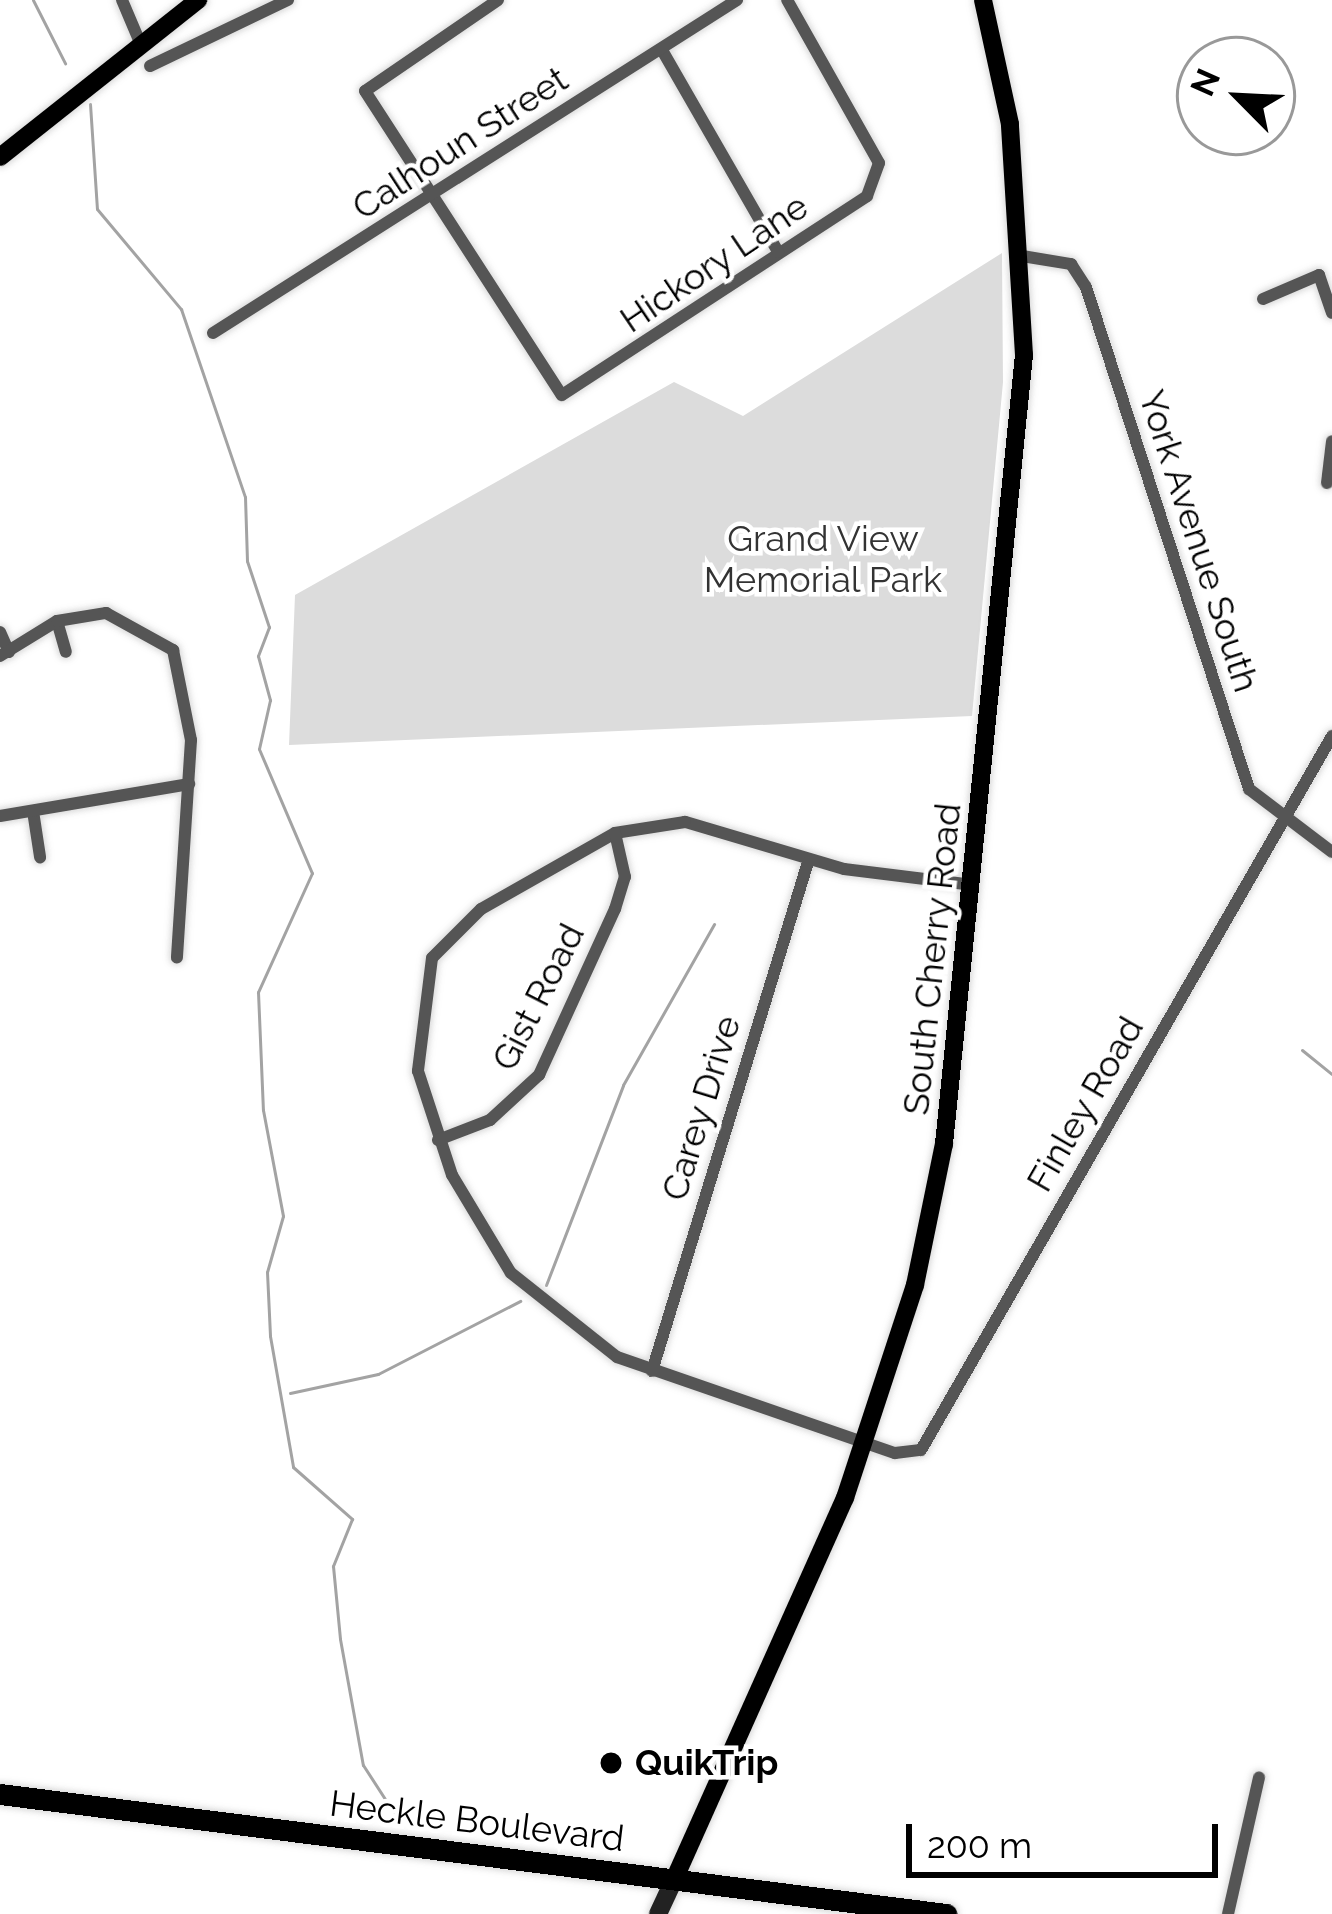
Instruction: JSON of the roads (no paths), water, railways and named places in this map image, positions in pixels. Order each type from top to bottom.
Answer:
[{"type":"highway","name":"Heckle Boulevard","points":[[0,1794],[946,1914]]},
{"type":"main road","points":[[0,157],[139,40],[198,0]]},
{"type":"main road","name":"South Cherry Road","points":[[674,1880],[865,1443],[936,1192],[973,885],[1022,395],[1022,256],[983,0]]},
{"type":"main road","points":[[658,1914],[674,1880]]},
{"type":"street","points":[[122,0],[139,40]]},
{"type":"street","points":[[150,66],[288,0]]},
{"type":"street","points":[[427,196],[365,91],[498,0]]},
{"type":"street","name":"Calhoun Street","points":[[214,333],[737,0]]},
{"type":"street","name":"Hickory Lane","points":[[427,196],[562,395],[867,196],[879,163],[787,0]]},
{"type":"street","points":[[662,50],[778,252]]},
{"type":"street","name":"York Avenue South","points":[[1022,256],[1079,271],[1240,767],[1285,818],[1332,851]]},
{"type":"street","points":[[1263,299],[1319,275],[1332,313]]},
{"type":"street","points":[[1327,483],[1332,441]]},
{"type":"street","points":[[0,632],[5,654],[57,621],[106,613],[173,650],[186,681],[189,784],[177,958]]},
{"type":"street","points":[[57,621],[66,652]]},
{"type":"street","name":"Finley Road","points":[[865,1443],[910,1454],[938,1429],[1332,736]]},
{"type":"street","points":[[0,816],[189,784]]},
{"type":"street","points":[[32,811],[40,857]]},
{"type":"street","points":[[865,1443],[652,1371],[587,1340],[511,1273],[438,1140],[416,1036],[432,958],[481,910],[616,833],[720,827],[808,862],[973,885]]},
{"type":"street","name":"Gist Road","points":[[438,1140],[490,1120],[539,1075],[615,909],[625,877],[616,833]]},
{"type":"street","name":"Carey Drive","points":[[652,1371],[808,862]]},
{"type":"street","points":[[1228,1914],[1259,1777]]},
{"type":"waterway","points":[[33,0],[65,63]]},
{"type":"waterway","points":[[90,104],[97,209],[181,309],[245,497],[247,561],[269,627],[258,656],[270,700],[259,749],[312,873],[258,992],[263,1110],[283,1216],[267,1272],[270,1336],[293,1467],[352,1519],[333,1566],[340,1639],[363,1765],[398,1819]]},
{"type":"waterway","points":[[546,1285],[623,1085],[714,924]]},
{"type":"waterway","points":[[1302,1050],[1332,1074]]},
{"type":"waterway","points":[[290,1393],[378,1374],[520,1301]]},
{"type":"place","name":"QuikTrip","points":[[611,1763]]},
{"type":"park label","name":"Grand View Memorial Park","points":[[823,558]]}]
